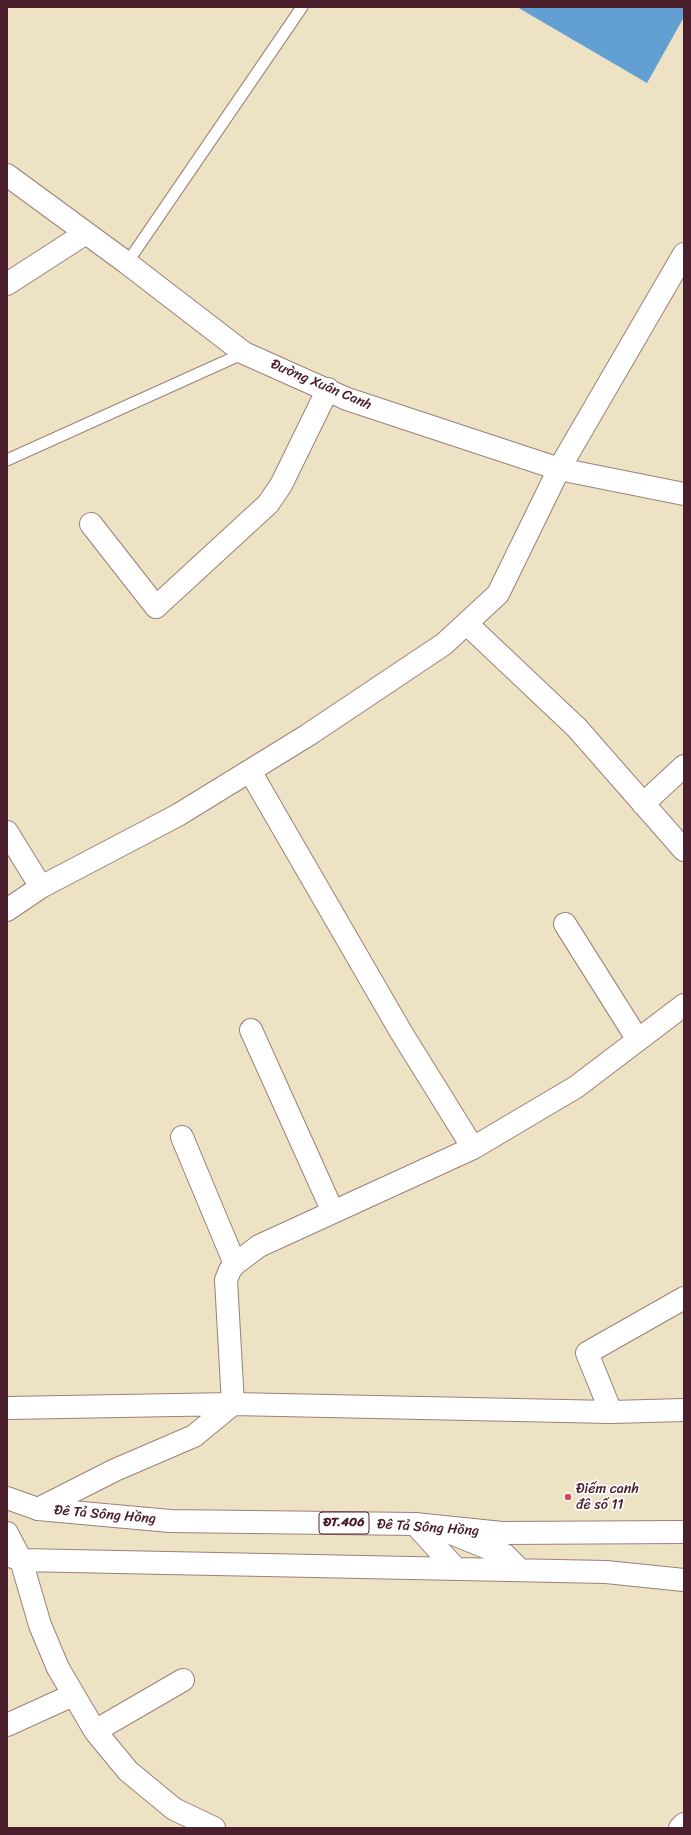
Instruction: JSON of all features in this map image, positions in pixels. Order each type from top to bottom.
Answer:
[{"type":"street","name":"Đường Xuân Canh","points":[[7,175],[127,263],[244,352],[328,389],[347,399],[559,469],[684,494]]},
{"type":"street","points":[[7,284],[86,233]]},
{"type":"street","points":[[7,910],[41,887],[178,815],[308,735],[444,644],[498,594],[559,469],[684,254]]},
{"type":"street","points":[[91,524],[156,607],[268,504],[281,485],[328,389]]},
{"type":"street","points":[[467,624],[577,728],[684,850]]},
{"type":"street","points":[[643,804],[684,766]]},
{"type":"street","points":[[250,771],[401,1032],[473,1148]]},
{"type":"street","points":[[7,832],[41,887]]},
{"type":"street","points":[[565,924],[638,1040]]},
{"type":"street","points":[[233,1404],[226,1280],[230,1270],[236,1264],[259,1246],[473,1148],[576,1087],[684,1005]]},
{"type":"street","points":[[251,1030],[333,1212]]},
{"type":"street","points":[[182,1137],[236,1264]]},
{"type":"street","points":[[610,1412],[586,1353],[684,1298]]},
{"type":"street","points":[[38,1509],[115,1470],[194,1436],[233,1404]]},
{"type":"street","points":[[7,1408],[233,1404],[610,1412],[684,1410]]},
{"type":"street","name":"Đê Tả Sông Hồng","points":[[7,1498],[38,1509],[170,1521],[424,1525],[502,1533],[684,1532]]},
{"type":"street","points":[[424,1525],[456,1569]]},
{"type":"street","points":[[424,1525],[505,1555],[520,1570]]},
{"type":"street","points":[[7,1533],[14,1557],[58,1668],[95,1730],[128,1770],[174,1809],[214,1828]]},
{"type":"street","points":[[14,1557],[606,1572],[684,1580]]},
{"type":"street","points":[[95,1730],[183,1680]]},
{"type":"street","points":[[7,1725],[73,1695]]},
{"type":"street","points":[[680,1828],[684,1824]]},
{"type":"lane","points":[[127,263],[302,7]]},
{"type":"lane","points":[[7,460],[244,352]]},
{"type":"water","points":[[517,7],[684,7],[684,17],[647,83]]},
{"type":"place","name":"Điếm canh đê số 11","points":[[568,1497]]}]
